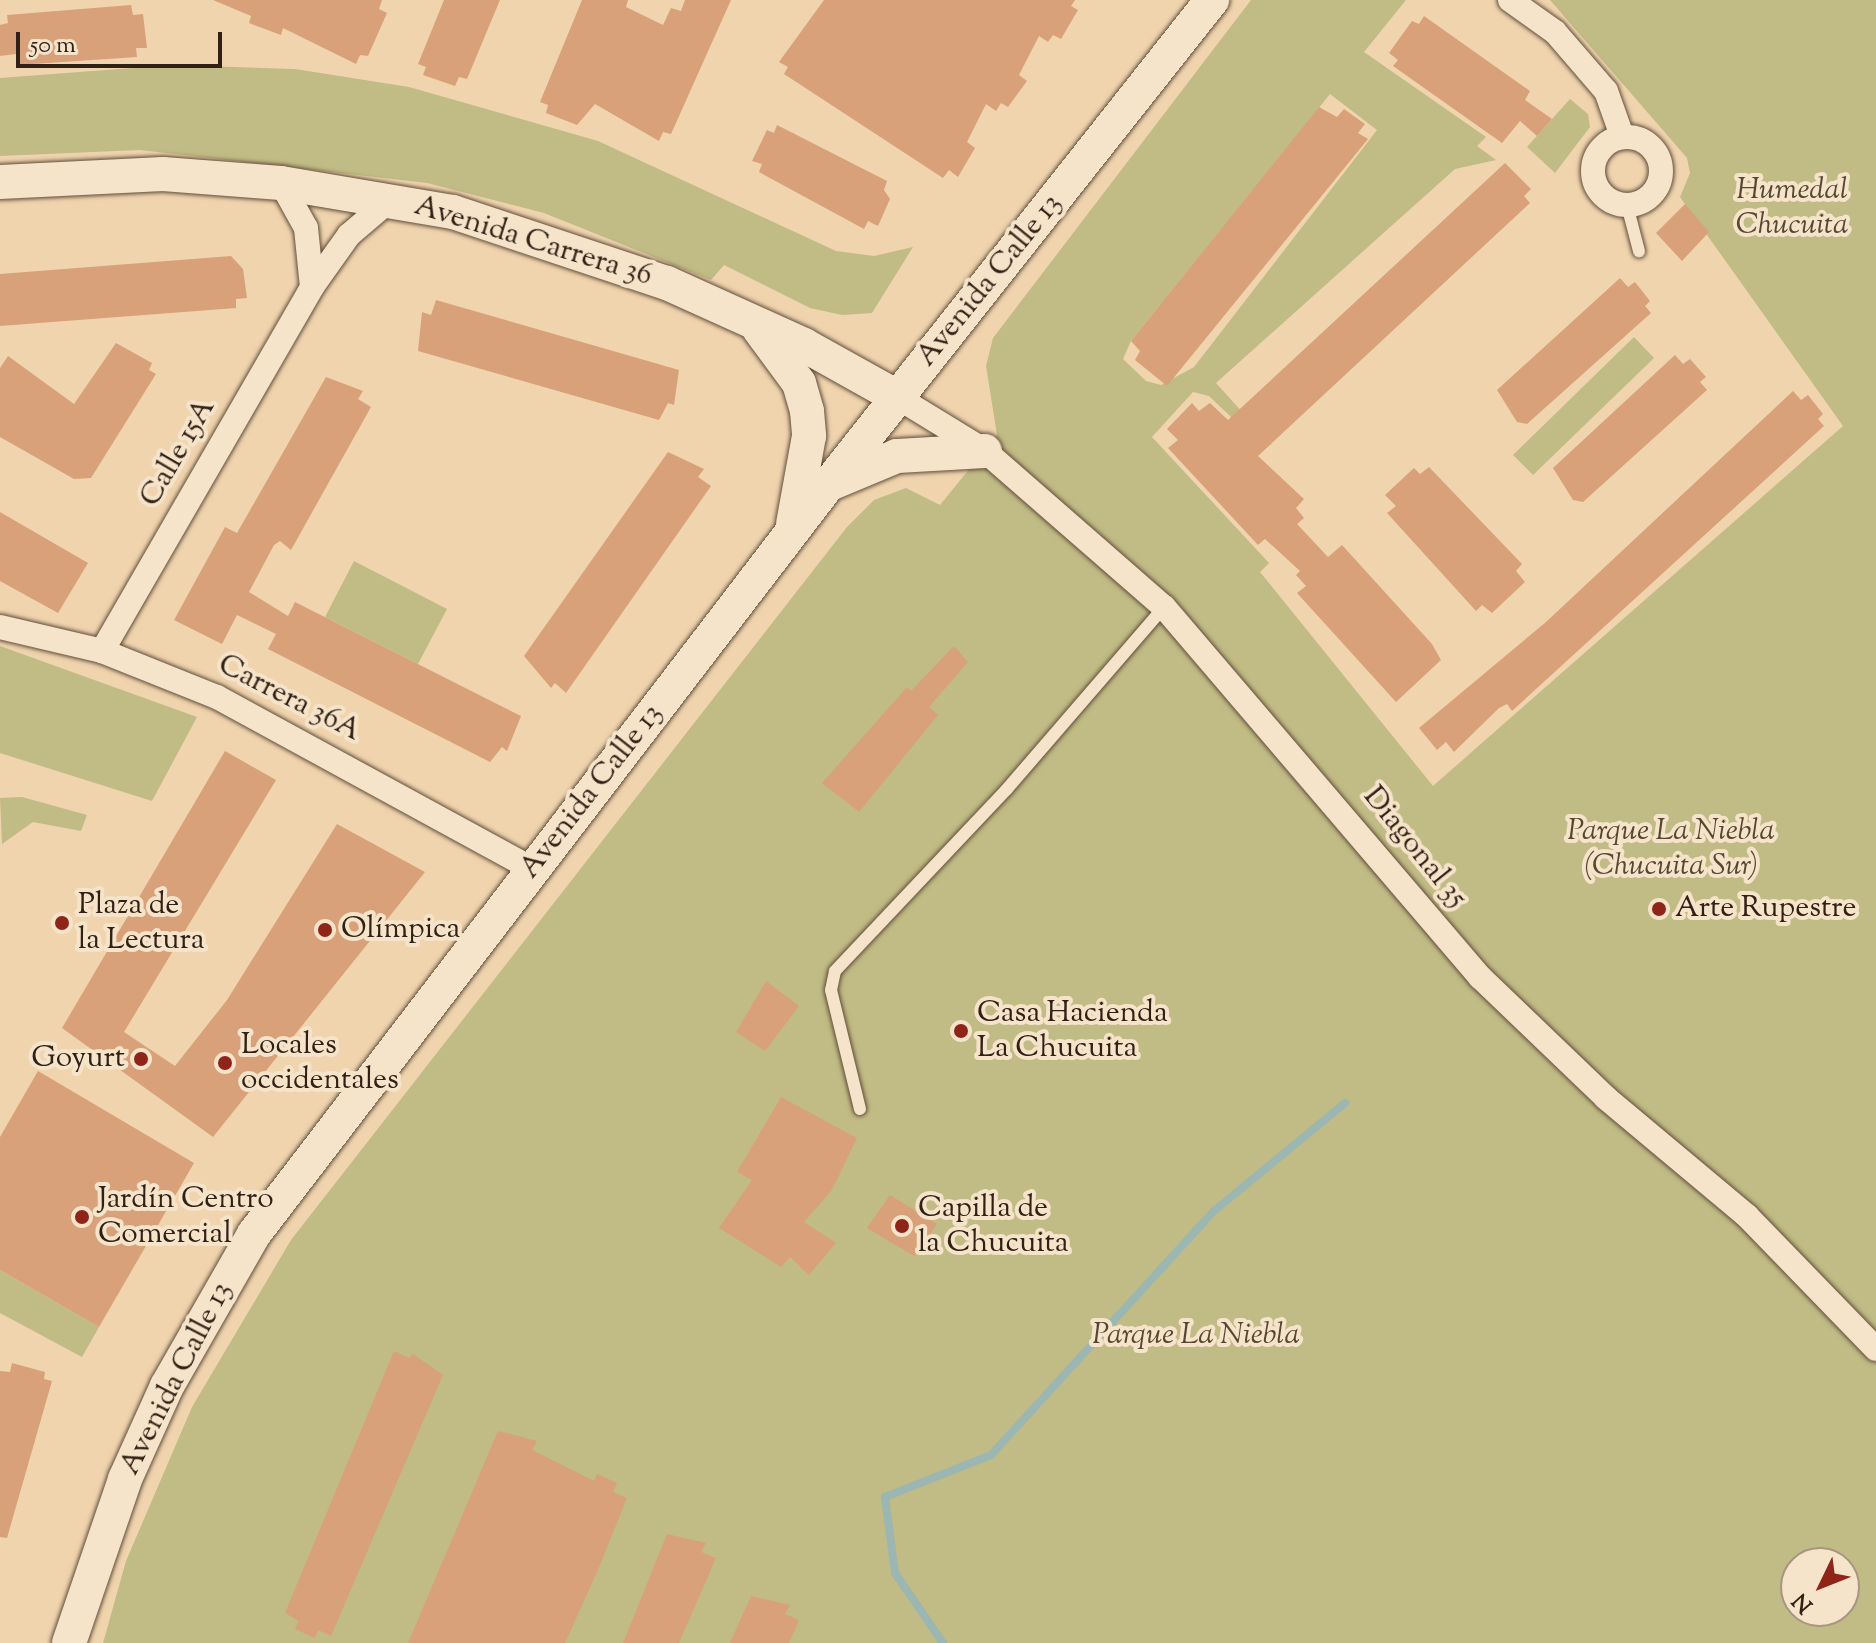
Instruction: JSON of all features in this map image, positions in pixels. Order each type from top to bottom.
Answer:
[{"type":"main road","name":"Avenida Calle 13","points":[[69,1643],[125,1479],[167,1386],[254,1234],[828,485],[1212,0]]},
{"type":"main road","name":"Avenida Carrera 36","points":[[0,182],[163,174],[281,183],[390,200],[535,237],[751,319],[897,397]]},
{"type":"main road","points":[[751,319],[785,359],[807,411],[809,436],[791,534]]},
{"type":"main road","points":[[828,485],[897,456],[985,451]]},
{"type":"street","points":[[1510,0],[1555,32],[1606,91],[1622,136]]},
{"type":"street","points":[[1622,136],[1644,141],[1661,168],[1648,198],[1627,205],[1599,191],[1592,168],[1601,147],[1622,136]]},
{"type":"street","points":[[281,183],[306,228],[312,287]]},
{"type":"street","name":"Calle 15A","points":[[102,651],[312,287],[349,235],[390,200]]},
{"type":"street","name":"Diagonal 35","points":[[897,397],[985,451],[1164,607],[1480,977],[1606,1098],[1747,1216],[1876,1349]]},
{"type":"street","name":"Carrera 36A","points":[[0,627],[102,651],[265,721],[532,869]]},
{"type":"lane","points":[[1627,205],[1639,251]]},
{"type":"lane","points":[[860,1109],[831,990],[835,971],[1007,789],[1164,607]]},
{"type":"green space","points":[[1251,0],[1406,0],[1364,52],[1486,137],[1477,146],[1496,160],[1455,169],[1216,383],[1272,445],[1252,437],[1209,396],[1193,392],[1152,437],[1269,563],[1260,572],[1433,786],[1843,426],[1680,197],[1690,173],[1687,158],[1550,0],[1876,0],[1876,1643],[103,1643],[126,1561],[192,1407],[291,1240],[847,527],[874,500],[906,488],[940,505],[997,435],[986,366],[993,338]],"holes":[[[1330,94],[1377,130],[1194,367],[1161,385],[1146,381],[1123,359],[1131,341]]]},
{"type":"green space","points":[[172,65],[295,69],[409,87],[598,141],[836,251],[874,256],[913,247],[872,313],[842,315],[810,308],[724,265],[711,280],[544,213],[427,183],[140,150],[0,156],[0,78]]},
{"type":"green space","points":[[1570,99],[1588,114],[1590,127],[1555,173],[1527,147]]},
{"type":"green space","points":[[1634,337],[1654,358],[1533,475],[1513,455]]},
{"type":"green space","points":[[354,561],[447,609],[418,664],[325,617]]},
{"type":"green space","points":[[0,646],[197,717],[152,801],[0,753]]},
{"type":"green space","points":[[22,797],[87,815],[81,831],[33,822],[2,844],[0,798]]},
{"type":"green space","points":[[0,1270],[99,1327],[82,1357],[0,1313]]},
{"type":"building","points":[[213,0],[382,0],[379,9],[387,13],[368,56],[360,55],[356,64],[283,28],[281,35],[249,23],[251,16]]},
{"type":"building","points":[[444,0],[500,0],[467,79],[459,77],[455,86],[423,75],[426,67],[418,64]]},
{"type":"building","points":[[582,0],[628,0],[626,7],[663,25],[671,8],[681,11],[685,0],[731,0],[671,134],[663,132],[659,141],[595,104],[577,125],[546,113],[548,105],[540,102]]},
{"type":"building","points":[[824,0],[1075,0],[1071,6],[1078,10],[1061,39],[1053,35],[1048,42],[1039,36],[1019,75],[1027,81],[1008,107],[1001,103],[996,111],[986,104],[967,142],[975,148],[958,177],[949,170],[943,178],[784,74],[788,67],[779,62]]},
{"type":"building","points":[[131,5],[133,15],[143,14],[147,48],[136,48],[137,57],[18,65],[16,54],[0,56],[0,25],[8,23],[7,15]]},
{"type":"building","points":[[1424,16],[1530,91],[1525,100],[1552,119],[1537,136],[1520,121],[1502,143],[1393,66],[1398,60],[1389,53],[1412,21],[1419,24]]},
{"type":"building","points":[[1319,107],[1337,117],[1344,109],[1365,124],[1358,133],[1368,139],[1167,386],[1135,360],[1140,351],[1131,341]]},
{"type":"building","points":[[777,125],[887,181],[884,190],[890,199],[878,226],[868,221],[864,229],[759,172],[762,164],[752,161],[767,130],[774,133]]},
{"type":"building","points":[[1505,163],[1531,189],[1524,196],[1530,203],[1258,456],[1304,499],[1296,508],[1304,518],[1297,524],[1328,557],[1342,545],[1432,644],[1441,660],[1396,702],[1297,593],[1306,586],[1296,575],[1300,571],[1265,539],[1258,545],[1168,448],[1178,440],[1167,429],[1192,403],[1199,411],[1210,403],[1228,420]]},
{"type":"building","points":[[1685,204],[1709,232],[1682,261],[1656,233]]},
{"type":"building","points":[[231,256],[243,269],[247,298],[236,299],[236,308],[0,326],[0,274]]},
{"type":"building","points":[[1620,278],[1628,287],[1635,282],[1650,301],[1645,306],[1651,313],[1527,424],[1517,422],[1497,390]]},
{"type":"building","points":[[436,300],[679,370],[674,405],[668,403],[659,420],[418,351],[422,312],[431,315]]},
{"type":"building","points":[[116,343],[152,363],[149,370],[156,374],[91,478],[74,479],[0,437],[0,368],[8,356],[74,404]]},
{"type":"building","points":[[1675,355],[1683,364],[1690,359],[1706,377],[1700,382],[1707,390],[1583,502],[1573,500],[1553,468]]},
{"type":"building","points":[[326,377],[363,391],[358,399],[371,407],[291,550],[280,541],[274,545],[249,592],[288,616],[295,602],[521,716],[507,751],[502,747],[490,762],[268,649],[276,634],[237,615],[222,644],[174,620],[225,527],[237,533]]},
{"type":"building","points":[[1793,391],[1801,400],[1808,395],[1823,414],[1818,419],[1824,426],[1512,711],[1507,704],[1499,708],[1454,752],[1446,742],[1437,750],[1419,728],[1546,622]]},
{"type":"building","points":[[668,452],[704,469],[698,477],[711,486],[566,693],[555,683],[551,688],[524,656]]},
{"type":"building","points":[[1429,467],[1522,564],[1516,571],[1525,582],[1492,613],[1482,605],[1476,611],[1387,513],[1396,506],[1385,495],[1414,468],[1420,474]]},
{"type":"building","points":[[0,512],[88,563],[58,613],[0,581]]},
{"type":"building","points":[[954,646],[968,662],[929,707],[938,715],[859,812],[822,783],[907,687],[911,691]]},
{"type":"building","points":[[225,751],[276,780],[124,1032],[175,1066],[227,1000],[337,824],[425,872],[213,1137],[62,1028]]},
{"type":"building","points":[[766,981],[799,1006],[765,1051],[736,1032]]},
{"type":"building","name":"Jardín Centro Comercial","points":[[38,1071],[194,1163],[99,1327],[0,1270],[0,1137]]},
{"type":"building","points":[[781,1097],[857,1138],[832,1190],[804,1222],[836,1243],[809,1275],[790,1257],[781,1267],[719,1228],[752,1180],[737,1172]]},
{"type":"building","name":"Capilla de la Chucuita","points":[[890,1195],[937,1224],[914,1256],[867,1228]]},
{"type":"building","points":[[394,1351],[409,1358],[413,1354],[443,1375],[331,1636],[318,1630],[315,1638],[295,1629],[299,1621],[285,1613]]},
{"type":"building","points":[[12,1363],[45,1372],[44,1379],[52,1381],[7,1538],[0,1537],[0,1371],[10,1372]]},
{"type":"building","points":[[498,1431],[537,1441],[532,1450],[594,1481],[597,1474],[617,1483],[613,1492],[627,1498],[597,1572],[565,1643],[408,1643]]},
{"type":"building","points":[[667,1534],[706,1543],[701,1552],[716,1558],[679,1643],[623,1643]]},
{"type":"building","points":[[751,1596],[790,1605],[785,1614],[799,1620],[789,1643],[730,1643]]},
{"type":"waterway","points":[[943,1643],[895,1573],[885,1497],[991,1455],[1214,1211],[1345,1103]]},
{"type":"place","name":"Arte Rupestre","points":[[1659,909]]},
{"type":"place","name":"Plaza de la Lectura","points":[[62,923]]},
{"type":"place","name":"Olímpica","points":[[325,930]]},
{"type":"place","name":"Casa Hacienda La Chucuita","points":[[961,1031]]},
{"type":"place","name":"Goyurt","points":[[141,1059]]},
{"type":"place","name":"Locales occidentales","points":[[225,1063]]},
{"type":"place","name":"Jardín Centro Comercial","points":[[82,1217]]},
{"type":"place","name":"Capilla de la Chucuita","points":[[902,1226]]},
{"type":"park label","name":"Humedal Chucuita","points":[[1792,208]]},
{"type":"park label","name":"Parque La Niebla (Chucuita Sur)","points":[[1671,849]]},
{"type":"park label","name":"Parque La Niebla","points":[[1196,1336]]}]
